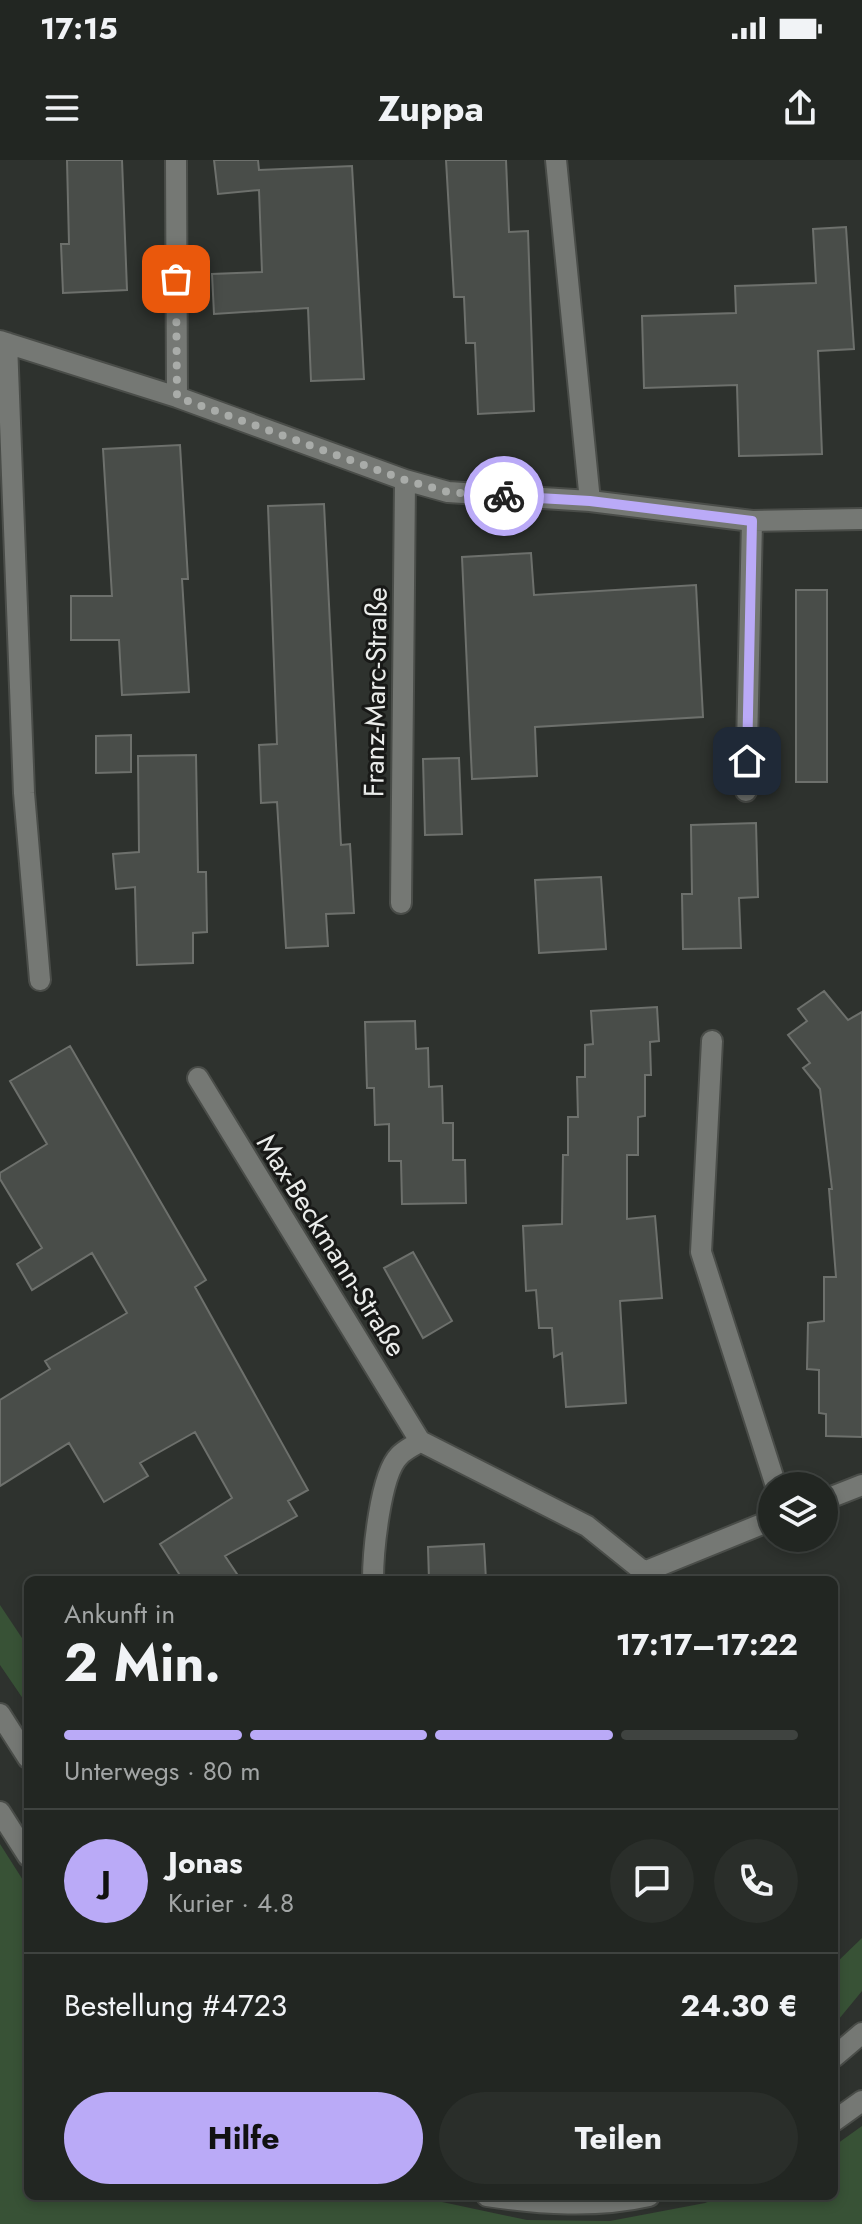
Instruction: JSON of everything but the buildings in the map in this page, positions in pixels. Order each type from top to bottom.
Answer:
[{"type":"street","points":[[176,160],[177,397]]},
{"type":"street","points":[[556,160],[590,501]]},
{"type":"street","points":[[40,980],[24,793],[3,342],[177,397],[405,480],[448,492],[590,501],[752,521],[862,519]]},
{"type":"street","name":"Franz-Marc-Straße","points":[[401,903],[405,480]]},
{"type":"street","points":[[746,791],[752,521]]},
{"type":"street","points":[[712,1041],[701,1252],[772,1472]]},
{"type":"street","name":"Max-Beckmann-Straße","points":[[198,1078],[420,1441]]},
{"type":"street","points":[[373,1576],[373,1553],[382,1499],[397,1457],[420,1441],[587,1526],[649,1576],[758,1526]]},
{"type":"street","points":[[838,1494],[862,1485]]},
{"type":"street","points":[[0,1714],[24,1752]]},
{"type":"street","points":[[0,1812],[24,1850]]},
{"type":"street","points":[[838,2054],[862,2033]]},
{"type":"street","points":[[838,2118],[862,2101]]},
{"type":"street","points":[[514,2200],[534,2203],[631,2200]]},
{"type":"green space","points":[[0,1605],[24,1641],[24,1700],[0,1665]]},
{"type":"green space","points":[[0,1844],[24,1882],[24,2200],[433,2200],[527,2220],[610,2221],[712,2200],[838,2200],[838,2143],[862,2126],[862,2224],[0,2224]]},
{"type":"green space","points":[[862,1938],[862,1991],[838,2020],[838,1961]]},
{"type":"way so far","points":[[176,279],[177,397],[405,480],[448,492],[504,496]]},
{"type":"route","points":[[504,496],[590,501],[752,521],[747,761]]}]
